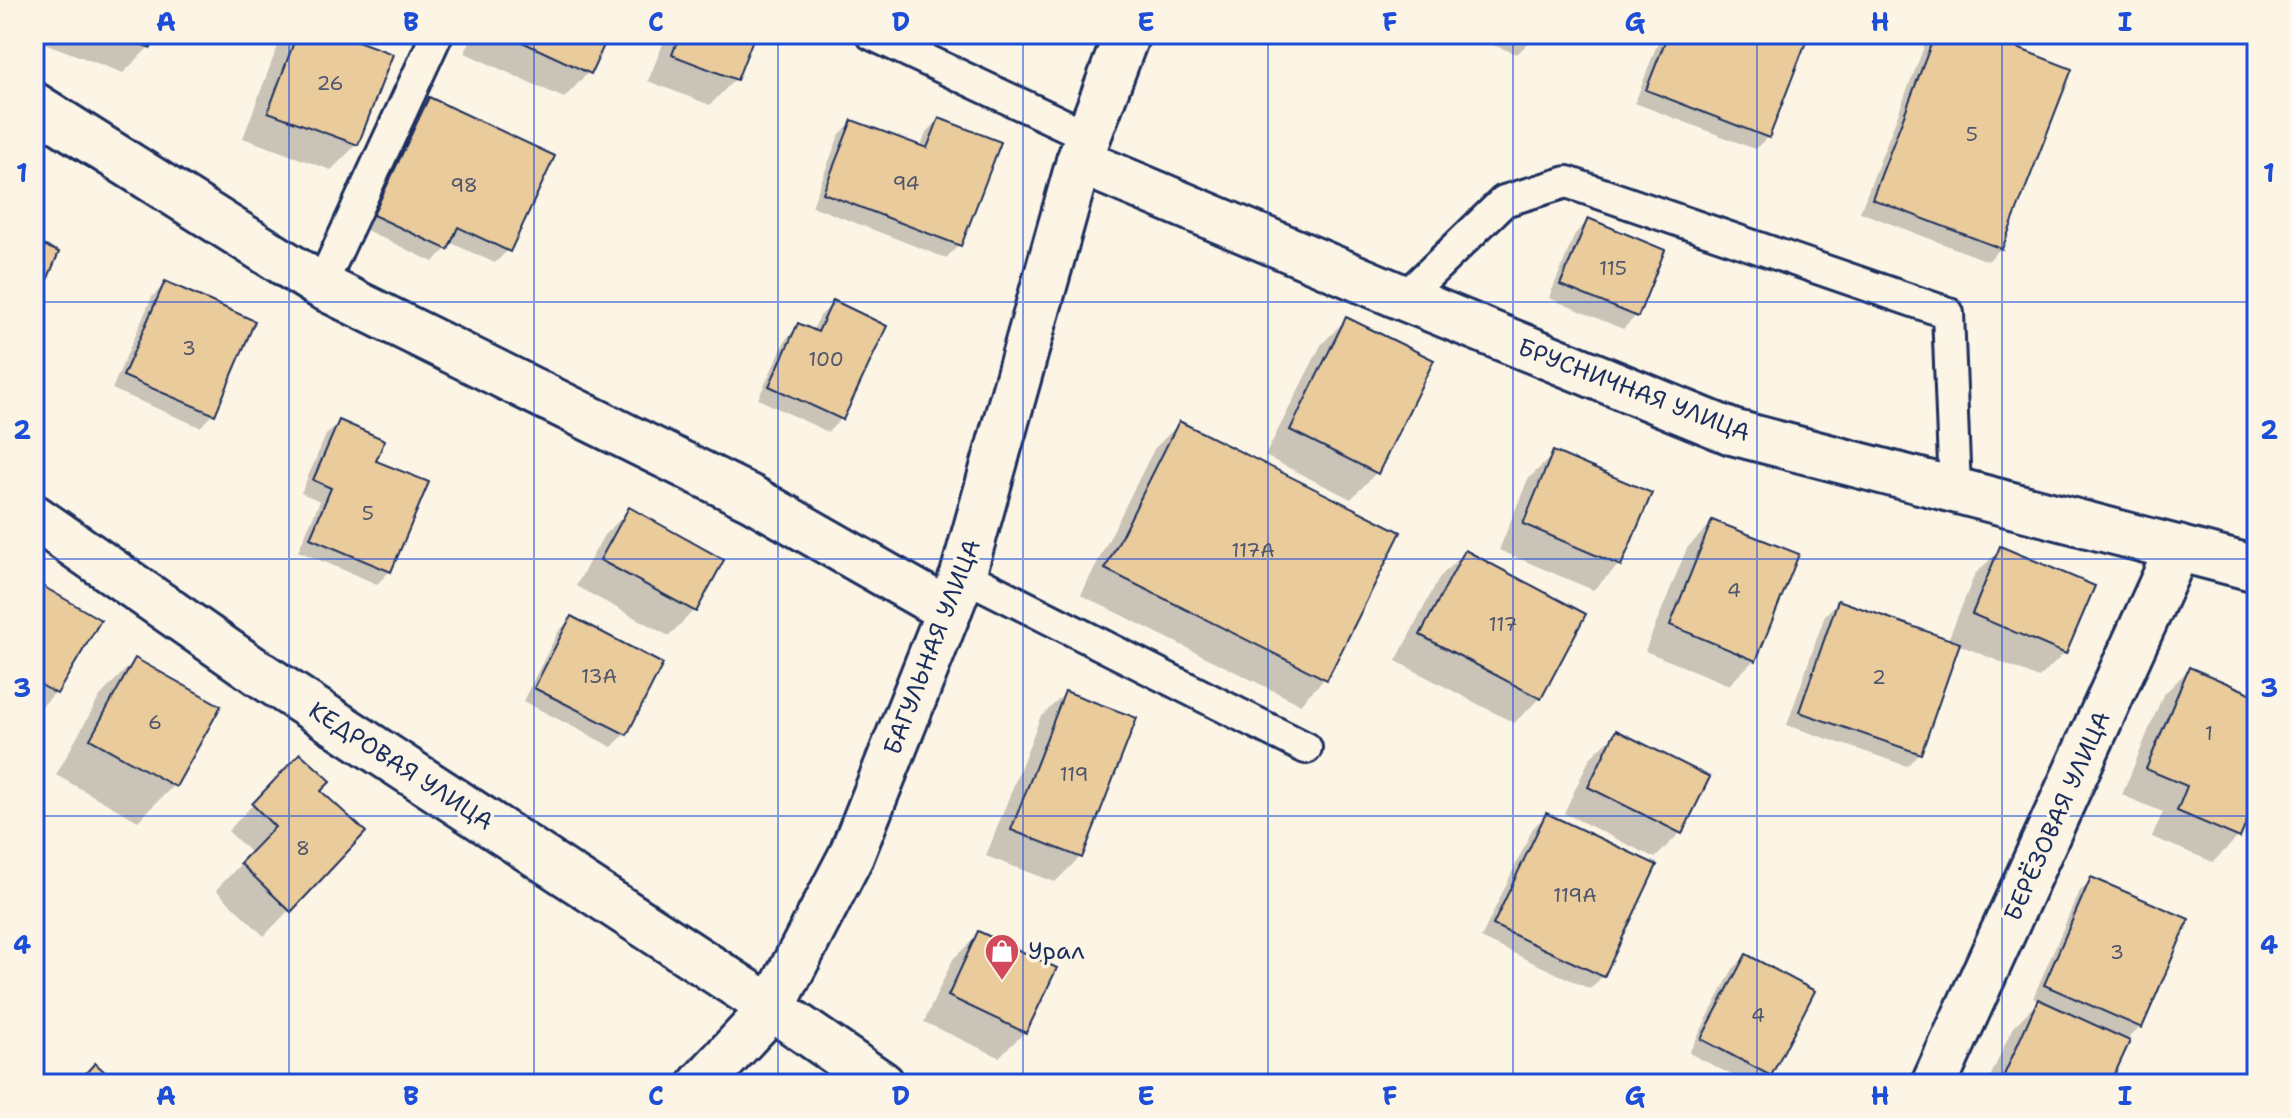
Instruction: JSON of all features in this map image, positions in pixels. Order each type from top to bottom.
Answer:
[{"type":"street","name":"БАГУЛЬНАЯ УЛИЦА","points":[[701,1084],[772,1008],[851,856],[956,593],[1084,148],[1127,34]]},
{"type":"street","points":[[34,105],[321,286],[751,498],[956,593]]},
{"type":"street","name":"БРУСНИЧНАЯ УЛИЦА","points":[[1084,148],[1404,298],[1732,432],[2257,569]]},
{"type":"street","name":"КЕДРОВАЯ УЛИЦА","points":[[34,517],[270,680],[772,1008],[882,1084]]},
{"type":"street","name":"БЕРЁЗОВАЯ УЛИЦА","points":[[1934,1084],[2178,548]]},
{"type":"lane","points":[[321,286],[437,34]]},
{"type":"lane","points":[[871,34],[1084,148]]},
{"type":"lane","points":[[1404,298],[1504,201],[1567,182],[1948,313],[1955,490]]},
{"type":"lane","points":[[956,593],[1306,748]]},
{"type":"building","points":[[113,34],[156,34],[151,48]]},
{"type":"building","points":[[297,34],[339,34],[393,54],[358,145],[268,112]]},
{"type":"building","points":[[505,34],[609,34],[591,74]]},
{"type":"building","points":[[680,34],[755,34],[737,80],[672,55]]},
{"type":"building","points":[[1668,34],[1809,34],[1769,138],[1646,90]]},
{"type":"building","points":[[1935,34],[1981,34],[2072,69],[2002,249],[1872,199]]},
{"type":"building","points":[[429,97],[555,156],[510,252],[458,227],[448,250],[373,215]]},
{"type":"building","points":[[939,118],[1001,142],[961,246],[823,193],[852,120],[927,148]]},
{"type":"building","points":[[1588,218],[1665,250],[1638,317],[1560,285]]},
{"type":"building","points":[[34,241],[59,252],[34,311]]},
{"type":"building","points":[[165,281],[255,321],[215,415],[123,376]]},
{"type":"building","points":[[833,300],[887,326],[843,420],[769,386],[798,323],[818,332]]},
{"type":"building","points":[[1346,317],[1434,360],[1378,474],[1290,430]]},
{"type":"building","points":[[339,420],[385,440],[376,461],[429,482],[391,572],[310,538],[331,488],[313,480]]},
{"type":"building","points":[[1179,421],[1401,532],[1327,680],[1105,569]]},
{"type":"building","points":[[1553,451],[1652,493],[1621,566],[1523,524]]},
{"type":"building","points":[[629,507],[724,560],[696,612],[600,560]]},
{"type":"building","points":[[1712,520],[1799,554],[1756,661],[1670,625]]},
{"type":"building","points":[[2000,546],[2095,586],[2066,654],[1972,614]]},
{"type":"building","points":[[1465,550],[1586,614],[1541,699],[1420,635]]},
{"type":"building","points":[[34,581],[101,620],[57,694],[34,681]]},
{"type":"building","points":[[1838,600],[1960,643],[1921,754],[1799,712]]},
{"type":"building","points":[[571,616],[663,664],[627,735],[534,688]]},
{"type":"building","points":[[135,658],[221,706],[176,787],[90,739]]},
{"type":"building","points":[[2189,667],[2257,696],[2257,797],[2240,838],[2177,811],[2187,786],[2146,769]]},
{"type":"building","points":[[1065,691],[1137,718],[1082,858],[1011,830]]},
{"type":"building","points":[[1616,730],[1710,777],[1682,834],[1588,787]]},
{"type":"building","points":[[300,753],[331,781],[321,791],[366,832],[291,912],[240,863],[275,827],[252,804]]},
{"type":"building","points":[[1546,813],[1657,865],[1604,977],[1493,925]]},
{"type":"building","points":[[2091,877],[2189,919],[2142,1028],[2044,985]]},
{"type":"building","name":"Урал","points":[[978,931],[1057,968],[1026,1033],[948,996]]},
{"type":"building","points":[[1746,954],[1815,991],[1771,1076],[1701,1039]]},
{"type":"building","points":[[2038,999],[2130,1041],[2110,1084],[2000,1084]]},
{"type":"building","points":[[95,1063],[118,1084],[76,1084]]},
{"type":"place","name":"Урал","points":[[1002,982]]}]
